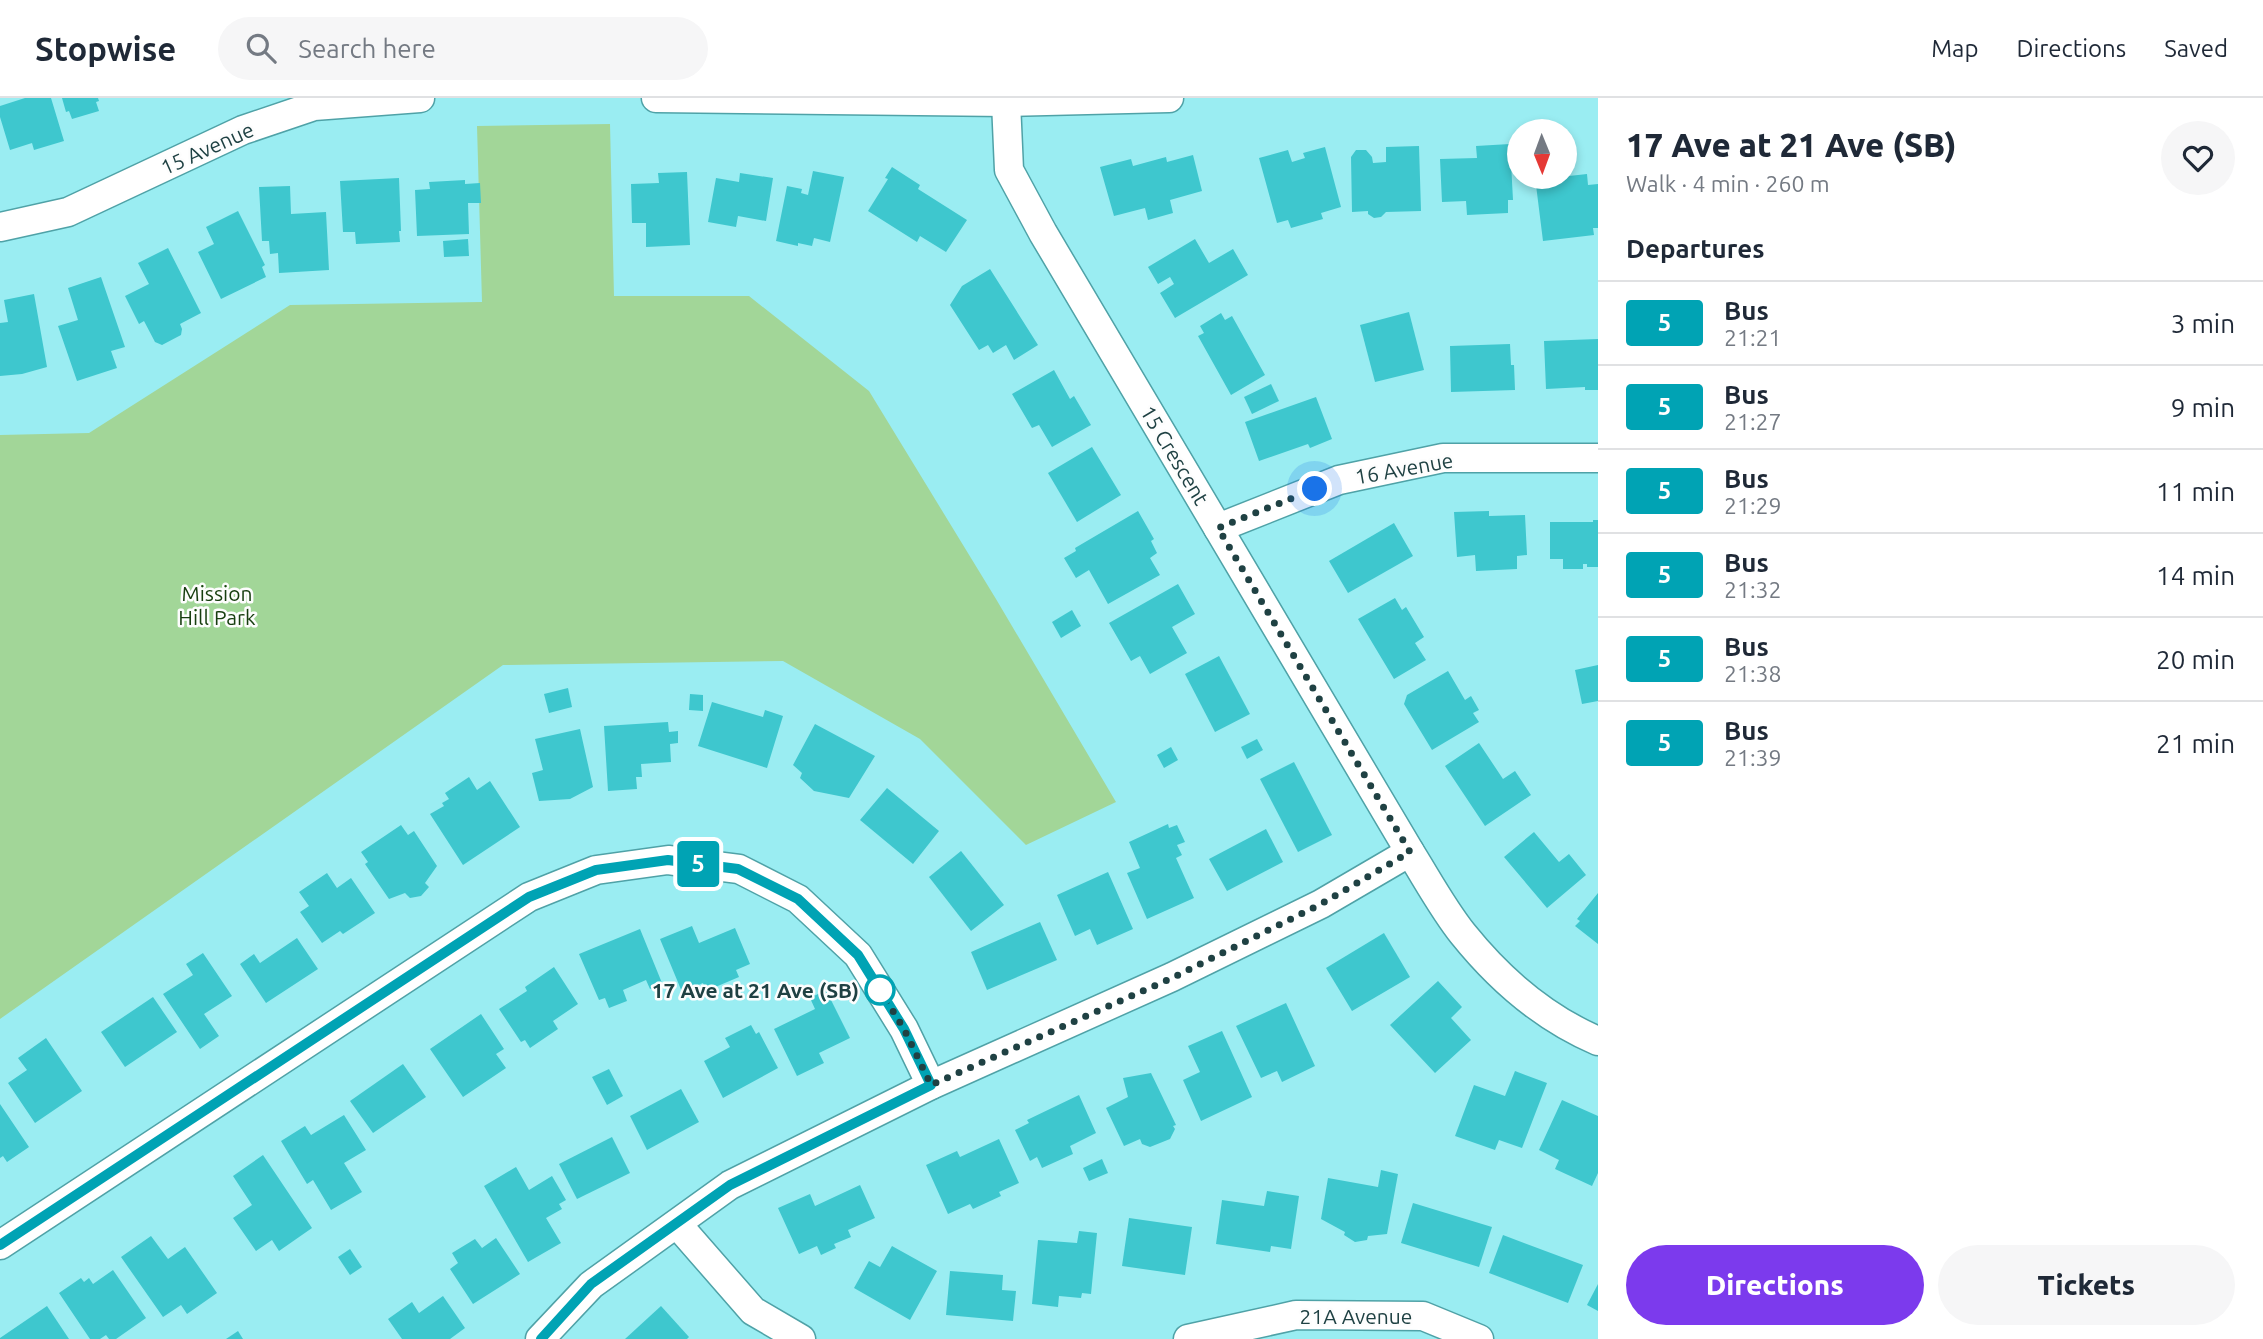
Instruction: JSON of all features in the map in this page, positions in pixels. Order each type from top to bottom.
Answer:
[{"type":"street","name":"15 Avenue","points":[[0,227],[68,212],[243,130],[314,106],[420,98]]},
{"type":"street","points":[[656,98],[1006,102],[1169,98]]},
{"type":"street","name":"15 Crescent","points":[[1006,102],[1009,170],[1043,233],[1410,852],[1462,933],[1510,986],[1570,1029],[1598,1041]]},
{"type":"street","name":"16 Avenue","points":[[1218,528],[1339,480],[1443,458],[1598,458]]},
{"type":"street","points":[[540,1339],[591,1284],[730,1185],[931,1085],[1172,978],[1321,904],[1410,852]]},
{"type":"street","points":[[0,1245],[529,897],[596,870],[668,860],[738,869],[798,899],[858,955],[904,1029],[931,1085]]},
{"type":"street","points":[[677,1224],[753,1311],[801,1339]]},
{"type":"street","name":"21A Avenue","points":[[1188,1339],[1296,1315],[1423,1316],[1479,1339]]},
{"type":"green space","name":"Mission Hill Park","points":[[610,124],[614,296],[749,296],[869,391],[1116,802],[1026,845],[920,739],[783,661],[503,665],[0,1019],[0,435],[89,433],[290,305],[482,302],[477,126]]},
{"type":"building","points":[[25,98],[51,98],[64,141],[34,150],[32,143],[10,150],[0,117],[0,106]]},
{"type":"building","points":[[62,98],[98,98],[99,101],[96,102],[99,111],[72,119],[69,111],[66,112]]},
{"type":"building","points":[[1507,144],[1507,189],[1512,189],[1513,200],[1508,200],[1508,213],[1467,215],[1466,201],[1442,202],[1440,159],[1477,158],[1476,146]]},
{"type":"building","points":[[1419,146],[1421,211],[1386,212],[1381,217],[1374,218],[1368,211],[1352,212],[1351,157],[1356,150],[1366,150],[1373,163],[1386,162],[1386,147]]},
{"type":"building","points":[[1325,147],[1341,207],[1321,213],[1323,219],[1291,228],[1288,220],[1277,223],[1259,158],[1288,150],[1292,162],[1305,158],[1303,153]]},
{"type":"building","points":[[1193,155],[1202,191],[1170,200],[1173,213],[1148,220],[1145,208],[1114,216],[1100,167],[1131,159],[1133,166],[1166,157],[1167,162]]},
{"type":"building","points":[[892,167],[920,185],[918,189],[967,220],[946,252],[920,236],[917,242],[868,211],[888,179],[885,178]]},
{"type":"building","points":[[813,171],[844,177],[830,242],[814,238],[812,246],[798,243],[798,246],[776,241],[787,186],[802,189],[801,193],[808,195]]},
{"type":"building","points":[[687,172],[690,245],[646,247],[646,223],[632,223],[631,184],[659,183],[658,173]]},
{"type":"building","points":[[740,173],[773,178],[766,221],[738,216],[736,227],[708,222],[716,178],[739,182]]},
{"type":"building","points":[[1587,174],[1588,185],[1598,184],[1598,228],[1593,228],[1594,235],[1543,241],[1536,189],[1577,189],[1577,175]]},
{"type":"building","points":[[399,178],[400,242],[356,244],[355,232],[343,232],[340,181]]},
{"type":"building","points":[[465,180],[465,184],[480,183],[481,203],[468,203],[469,234],[417,236],[415,190],[430,189],[429,182]]},
{"type":"building","points":[[290,186],[291,214],[326,212],[329,270],[279,273],[278,253],[270,254],[269,241],[262,241],[259,187]]},
{"type":"building","points":[[238,211],[265,265],[262,267],[266,277],[221,299],[198,252],[214,244],[206,227]]},
{"type":"building","points":[[468,239],[469,256],[444,257],[443,241]]},
{"type":"building","points":[[1195,239],[1209,263],[1233,249],[1248,275],[1175,318],[1160,293],[1174,284],[1170,277],[1158,284],[1148,267]]},
{"type":"building","points":[[168,248],[201,313],[180,324],[181,335],[162,345],[155,342],[144,321],[139,324],[125,296],[149,284],[138,263]]},
{"type":"building","points":[[990,269],[1038,345],[1014,360],[1006,345],[993,353],[988,345],[979,350],[950,305],[962,286]]},
{"type":"building","points":[[101,277],[125,347],[111,351],[117,368],[77,381],[58,326],[78,320],[68,288]]},
{"type":"building","points":[[34,294],[47,367],[22,374],[0,376],[0,323],[8,322],[4,300]]},
{"type":"building","points":[[1409,312],[1424,370],[1375,382],[1360,325]]},
{"type":"building","points":[[1221,313],[1225,320],[1232,316],[1265,375],[1231,395],[1198,336],[1204,333],[1200,326]]},
{"type":"building","points":[[1598,339],[1598,390],[1585,390],[1585,387],[1546,389],[1544,341]]},
{"type":"building","points":[[1510,344],[1515,390],[1451,392],[1450,346]]},
{"type":"building","points":[[1054,370],[1070,399],[1074,396],[1091,425],[1052,447],[1039,425],[1032,428],[1012,394]]},
{"type":"building","points":[[1271,384],[1279,401],[1252,414],[1244,397]]},
{"type":"building","points":[[1316,397],[1332,439],[1310,448],[1308,444],[1259,461],[1245,422]]},
{"type":"building","points":[[1092,447],[1121,495],[1077,522],[1048,473]]},
{"type":"building","points":[[1138,511],[1154,539],[1151,541],[1157,553],[1150,558],[1160,575],[1108,604],[1089,570],[1076,578],[1064,558],[1076,551],[1075,548]]},
{"type":"building","points":[[1489,511],[1489,516],[1525,515],[1527,555],[1517,556],[1517,569],[1476,571],[1475,555],[1457,557],[1454,512]]},
{"type":"building","points":[[1598,520],[1598,567],[1587,567],[1587,564],[1583,564],[1583,569],[1563,569],[1563,559],[1550,559],[1550,522]]},
{"type":"building","points":[[1394,523],[1413,556],[1348,593],[1329,561]]},
{"type":"building","points":[[1178,584],[1195,614],[1172,627],[1187,653],[1150,674],[1140,656],[1131,661],[1109,623]]},
{"type":"building","points":[[1395,598],[1402,610],[1406,607],[1424,637],[1415,643],[1426,660],[1394,679],[1358,619]]},
{"type":"building","points":[[1072,610],[1081,626],[1061,638],[1052,622]]},
{"type":"building","points":[[1219,656],[1250,714],[1215,732],[1185,674]]},
{"type":"building","points":[[1598,665],[1598,701],[1582,704],[1575,670]]},
{"type":"building","points":[[1448,671],[1465,700],[1471,696],[1479,710],[1473,713],[1479,722],[1432,750],[1404,704],[1407,695]]},
{"type":"building","points":[[568,688],[572,707],[549,713],[544,694]]},
{"type":"building","points":[[690,694],[703,695],[703,711],[689,710]]},
{"type":"building","points":[[712,702],[763,717],[765,710],[783,716],[767,768],[698,746]]},
{"type":"building","points":[[668,722],[669,732],[678,731],[678,743],[670,744],[671,762],[641,764],[642,777],[636,777],[637,789],[608,791],[604,726]]},
{"type":"building","points":[[815,724],[875,756],[849,798],[814,791],[800,778],[802,773],[793,765]]},
{"type":"building","points":[[580,729],[593,787],[570,799],[539,801],[532,773],[543,770],[535,739]]},
{"type":"building","points":[[1257,739],[1263,750],[1247,759],[1241,747]]},
{"type":"building","points":[[1479,743],[1503,779],[1515,771],[1531,795],[1485,826],[1445,766]]},
{"type":"building","points":[[1171,747],[1178,760],[1164,768],[1157,755]]},
{"type":"building","points":[[1294,762],[1332,835],[1298,852],[1260,779]]},
{"type":"building","points":[[469,777],[477,790],[490,781],[520,827],[463,865],[430,814],[444,806],[442,803],[449,799],[445,793]]},
{"type":"building","points":[[887,788],[939,831],[913,864],[860,820]]},
{"type":"building","points":[[1168,824],[1169,828],[1177,825],[1185,842],[1177,845],[1182,855],[1176,858],[1194,898],[1147,919],[1127,873],[1140,868],[1129,842]]},
{"type":"building","points":[[401,825],[408,835],[414,831],[437,866],[425,883],[429,887],[421,896],[410,898],[405,893],[389,899],[365,864],[368,862],[361,852]]},
{"type":"building","points":[[1266,829],[1283,862],[1227,891],[1209,859]]},
{"type":"building","points":[[1534,832],[1559,862],[1569,854],[1586,875],[1547,908],[1504,857]]},
{"type":"building","points":[[961,851],[1004,905],[971,931],[929,877]]},
{"type":"building","points":[[1108,872],[1133,929],[1097,945],[1090,929],[1075,936],[1057,895]]},
{"type":"building","points":[[327,873],[337,888],[351,878],[375,913],[343,934],[340,931],[322,943],[300,912],[309,906],[299,892]]},
{"type":"building","points":[[1598,893],[1598,944],[1575,926],[1580,921],[1577,919]]},
{"type":"building","points":[[1040,922],[1057,960],[987,990],[971,952]]},
{"type":"building","points":[[692,926],[699,943],[735,928],[750,964],[736,970],[739,977],[706,991],[703,983],[682,992],[660,939]]},
{"type":"building","points":[[640,929],[662,983],[650,989],[646,980],[623,990],[627,1001],[609,1008],[605,998],[599,1000],[579,954]]},
{"type":"building","points":[[1384,933],[1410,977],[1352,1011],[1326,968]]},
{"type":"building","points":[[297,938],[318,969],[266,1003],[240,964],[254,954],[260,963]]},
{"type":"building","points":[[203,953],[232,996],[204,1014],[219,1036],[200,1049],[163,994],[193,975],[186,964]]},
{"type":"building","points":[[554,967],[578,1004],[553,1021],[558,1029],[530,1048],[525,1040],[521,1042],[499,1009],[527,991],[525,987]]},
{"type":"building","points":[[1438,981],[1462,1007],[1451,1018],[1471,1040],[1435,1073],[1390,1025]]},
{"type":"building","points":[[826,990],[850,1038],[819,1053],[824,1063],[797,1076],[774,1029],[815,1009],[810,998]]},
{"type":"building","points":[[153,997],[177,1032],[125,1067],[101,1032]]},
{"type":"building","points":[[1286,1003],[1315,1066],[1282,1082],[1277,1071],[1261,1078],[1236,1026]]},
{"type":"building","points":[[481,1014],[504,1049],[496,1054],[506,1068],[463,1097],[430,1049]]},
{"type":"building","points":[[751,1025],[756,1034],[759,1032],[778,1068],[723,1098],[704,1061],[730,1047],[725,1038]]},
{"type":"building","points":[[1222,1031],[1252,1097],[1201,1121],[1183,1080],[1200,1072],[1188,1046]]},
{"type":"building","points":[[46,1038],[82,1091],[35,1123],[8,1083],[27,1070],[18,1058]]},
{"type":"building","points":[[403,1064],[426,1097],[373,1133],[350,1101]]},
{"type":"building","points":[[609,1069],[623,1096],[607,1105],[592,1077]]},
{"type":"building","points":[[1515,1071],[1547,1083],[1522,1148],[1499,1140],[1495,1150],[1455,1136],[1474,1085],[1505,1096]]},
{"type":"building","points":[[1151,1073],[1176,1125],[1173,1126],[1175,1129],[1170,1139],[1150,1147],[1142,1144],[1140,1139],[1124,1146],[1106,1108],[1128,1097],[1123,1078]]},
{"type":"building","points":[[681,1089],[699,1122],[647,1150],[630,1116]]},
{"type":"building","points":[[1079,1095],[1096,1133],[1070,1146],[1073,1154],[1042,1168],[1037,1157],[1030,1161],[1015,1130],[1029,1123],[1027,1120]]},
{"type":"building","points":[[1562,1100],[1598,1116],[1598,1173],[1592,1186],[1555,1169],[1559,1160],[1539,1150]]},
{"type":"building","points":[[0,1104],[29,1147],[7,1162],[3,1156],[0,1158]]},
{"type":"building","points":[[344,1115],[366,1150],[344,1163],[362,1192],[331,1210],[313,1180],[307,1184],[281,1141],[305,1126],[311,1135]]},
{"type":"building","points":[[612,1137],[630,1173],[577,1199],[559,1164]]},
{"type":"building","points":[[999,1139],[1019,1183],[999,1192],[1001,1196],[973,1209],[970,1204],[948,1214],[926,1165],[957,1151],[960,1157]]},
{"type":"building","points":[[263,1155],[312,1228],[279,1251],[272,1240],[256,1251],[233,1218],[252,1205],[233,1176]]},
{"type":"building","points":[[1102,1159],[1108,1173],[1089,1181],[1083,1168]]},
{"type":"building","points":[[516,1167],[529,1190],[552,1176],[566,1200],[559,1204],[562,1209],[546,1218],[561,1243],[528,1262],[484,1186]]},
{"type":"building","points":[[1381,1170],[1398,1174],[1387,1234],[1368,1236],[1367,1240],[1355,1242],[1344,1235],[1345,1232],[1321,1219],[1328,1178],[1378,1187]]},
{"type":"building","points":[[860,1185],[875,1218],[848,1230],[851,1237],[834,1244],[836,1248],[821,1255],[817,1246],[799,1254],[778,1208],[810,1194],[815,1206]]},
{"type":"building","points":[[1267,1191],[1299,1196],[1291,1249],[1271,1246],[1270,1252],[1216,1244],[1222,1200],[1264,1206]]},
{"type":"building","points":[[1413,1203],[1492,1227],[1479,1267],[1401,1243]]},
{"type":"building","points":[[1129,1218],[1192,1227],[1185,1275],[1122,1266]]},
{"type":"building","points":[[1079,1231],[1097,1233],[1091,1294],[1082,1293],[1081,1298],[1059,1296],[1058,1307],[1032,1304],[1038,1240],[1077,1243]]},
{"type":"building","points":[[1503,1235],[1583,1265],[1568,1303],[1489,1273]]},
{"type":"building","points":[[151,1236],[168,1259],[185,1247],[217,1293],[187,1314],[181,1305],[163,1317],[121,1257]]},
{"type":"building","points":[[496,1238],[520,1274],[473,1304],[450,1269],[458,1263],[452,1253],[475,1239],[482,1248]]},
{"type":"building","points":[[892,1246],[937,1271],[910,1320],[854,1288],[869,1261],[880,1267]]},
{"type":"building","points":[[350,1249],[362,1267],[350,1275],[338,1257]]},
{"type":"building","points":[[113,1270],[146,1318],[116,1339],[109,1339],[106,1335],[100,1339],[90,1339],[59,1293],[81,1278],[84,1282],[89,1278],[93,1284]]},
{"type":"building","points":[[950,1271],[1003,1275],[1002,1290],[1016,1291],[1013,1321],[946,1315]]},
{"type":"building","points":[[1598,1284],[1598,1311],[1587,1305]]},
{"type":"building","points":[[443,1296],[465,1328],[450,1339],[402,1339],[388,1319],[412,1302],[419,1313]]},
{"type":"building","points":[[47,1306],[69,1339],[0,1339],[0,1338]]},
{"type":"building","points":[[661,1306],[689,1337],[687,1339],[625,1339]]},
{"type":"building","points":[[238,1331],[243,1339],[226,1339]]},
{"type":"bus line","name":"5","points":[[0,1245],[529,897],[596,870],[668,860],[738,869],[798,899],[858,955],[904,1029],[931,1085],[730,1185],[591,1284],[541,1339]]},
{"type":"place","name":"17 Ave at 21 Ave (SB)","points":[[880,990]]},
{"type":"route","points":[[880,990],[904,1029],[931,1085],[1172,978],[1321,904],[1410,852],[1218,528],[1315,489]]}]
